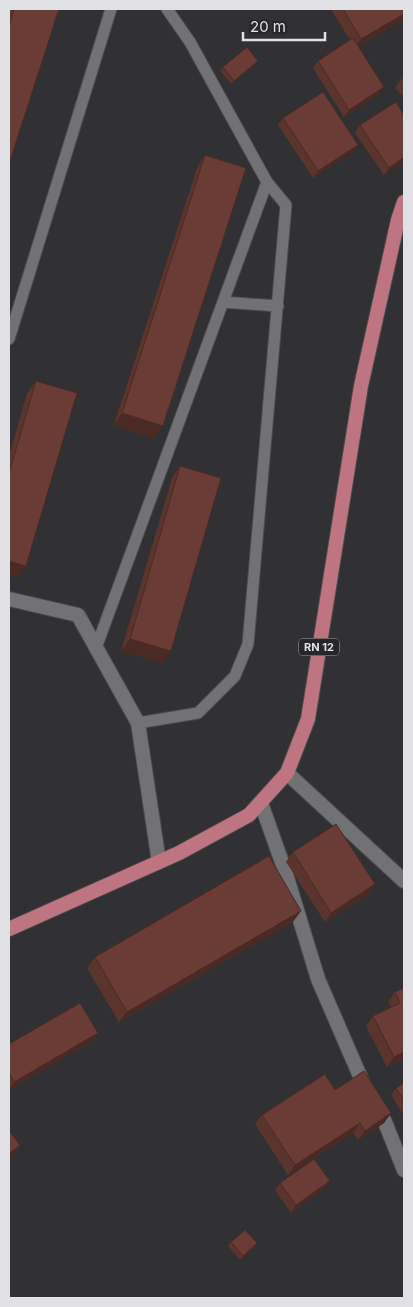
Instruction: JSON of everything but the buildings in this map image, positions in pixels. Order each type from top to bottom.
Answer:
[{"type":"main road","name":"RN 12","points":[[9,929],[158,862],[249,815],[287,772],[308,719],[360,386],[398,220],[404,202]]},
{"type":"street","points":[[9,598],[78,615],[138,723],[158,862]]},
{"type":"street","points":[[287,772],[404,881]]},
{"type":"street","points":[[261,803],[285,871],[318,979],[366,1090],[385,1122],[404,1170]]},
{"type":"lane","points":[[9,339],[110,9]]},
{"type":"lane","points":[[138,723],[198,713],[235,676],[248,644],[286,205],[267,182],[190,42],[168,9]]},
{"type":"lane","points":[[96,648],[267,182]]},
{"type":"lane","points":[[223,302],[278,306]]}]
